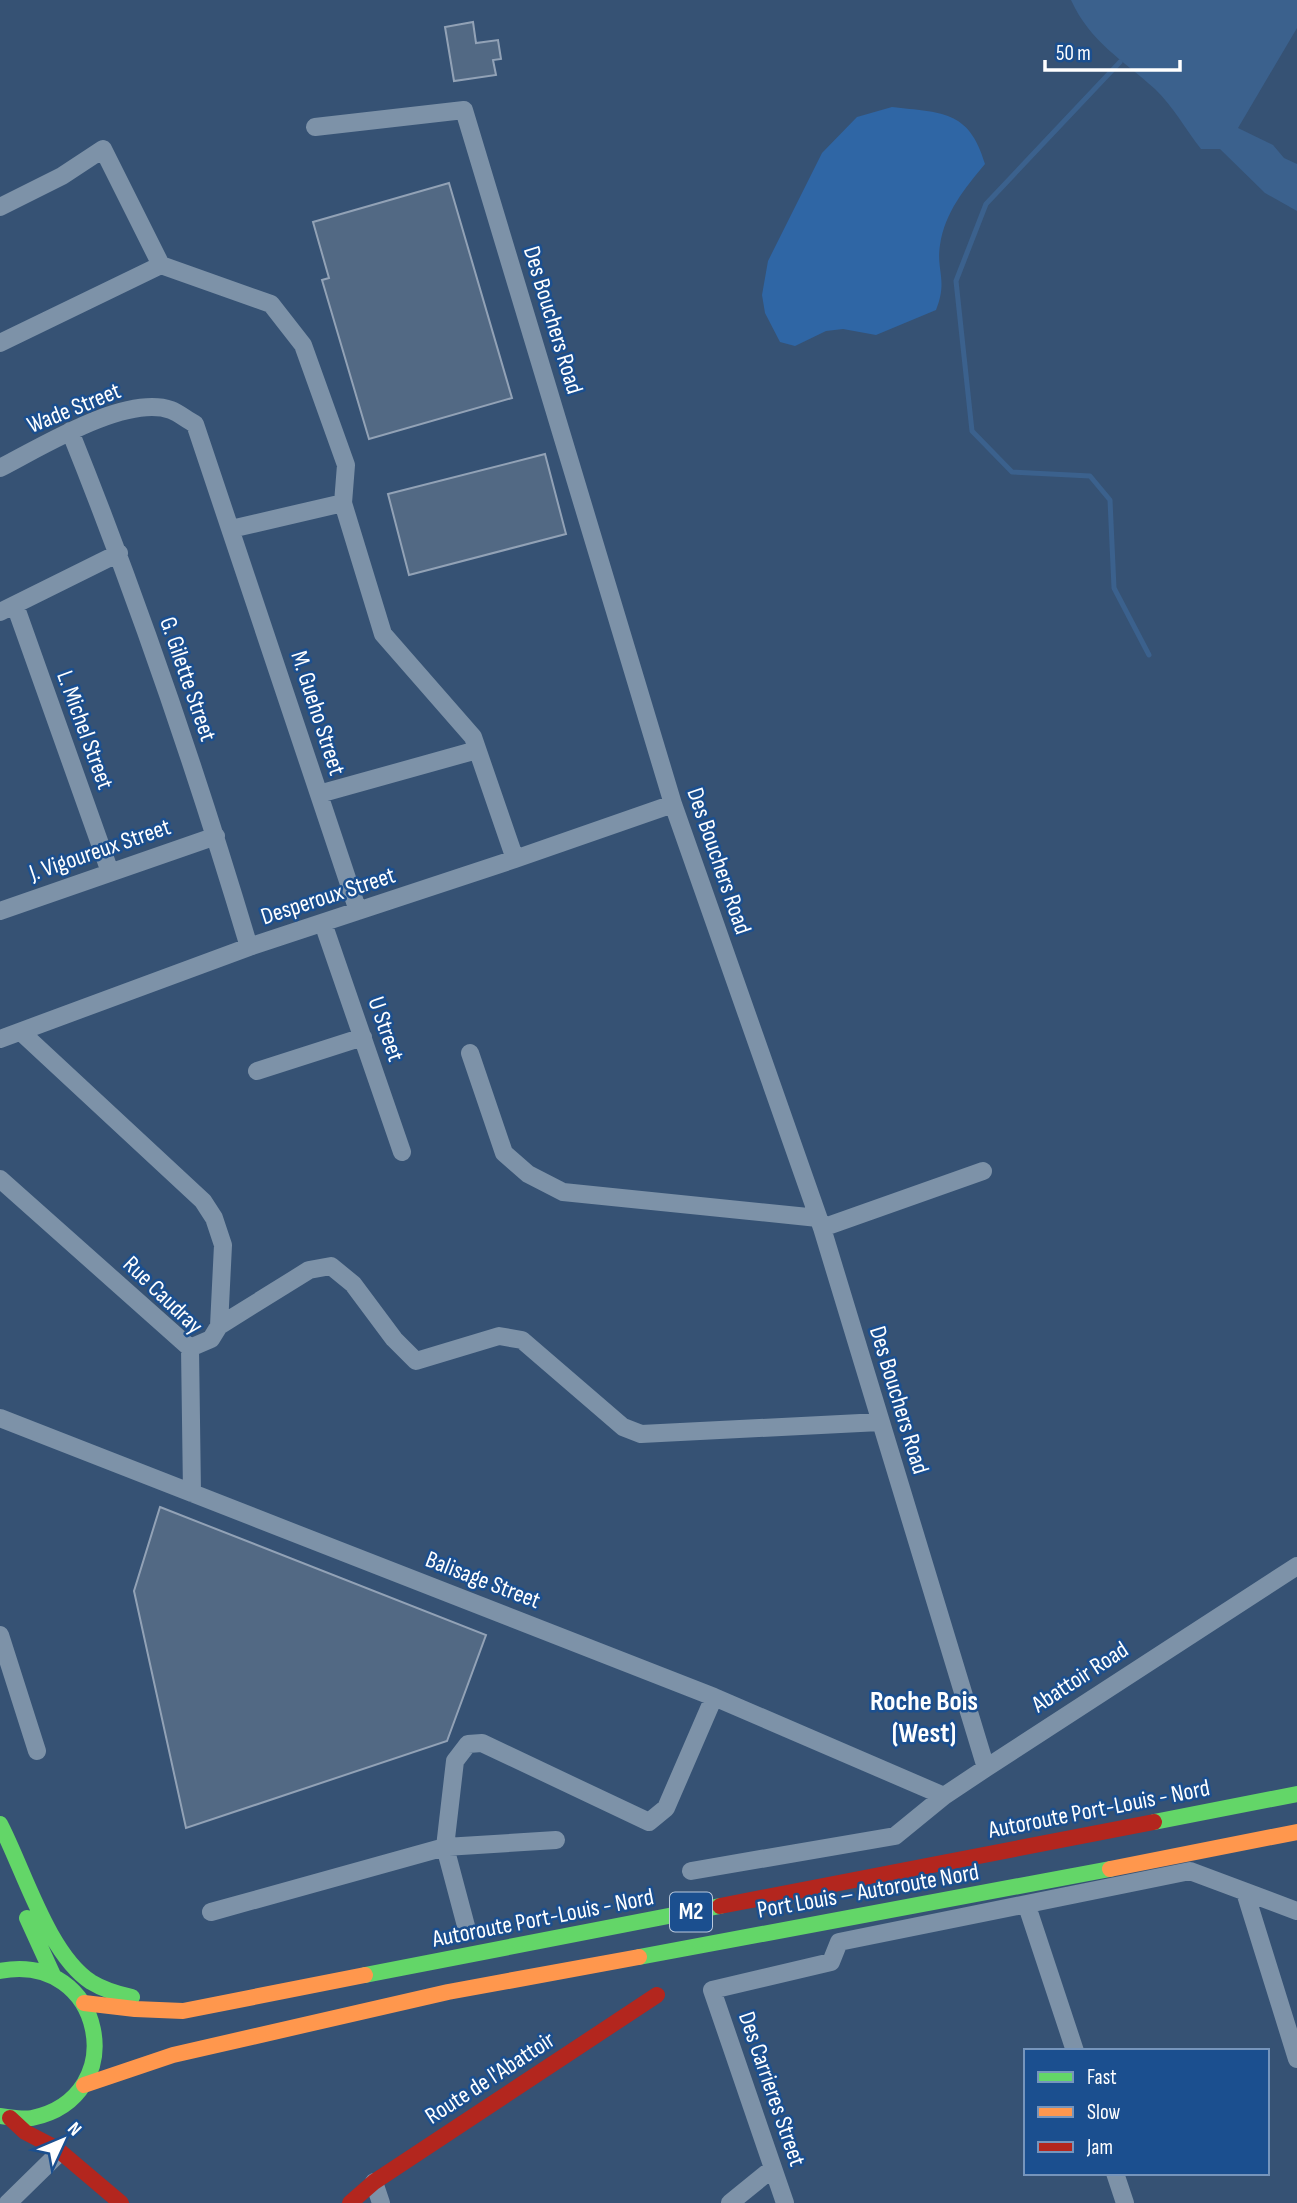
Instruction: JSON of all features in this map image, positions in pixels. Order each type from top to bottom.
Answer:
[{"type":"main road","name":"Autoroute Port-Louis - Nord","points":[[84,2003],[183,2011],[1297,1794]]},
{"type":"main road","points":[[0,1824],[46,1926],[65,1960],[83,1976],[114,1994],[169,2002],[343,1980]]},
{"type":"main road","name":"Port Louis – Autoroute Nord","points":[[79,2091],[173,2055],[448,1992],[1119,1868],[1297,1832]]},
{"type":"main road","points":[[0,1852],[53,1975]]},
{"type":"main road","points":[[0,1971],[12,1968],[33,1969],[53,1975],[70,1987],[84,2003],[93,2023],[96,2044],[93,2065],[61,2127],[58,2151]]},
{"type":"main road","name":"Route de l'Abattoir","points":[[350,2203],[374,2182],[657,1995]]},
{"type":"main road","name":"M2","points":[[5,2117],[28,2119],[45,2115],[61,2108],[79,2091]]},
{"type":"main road","points":[[5,2117],[58,2151],[121,2203]]},
{"type":"street","name":"Des Bouchers Road","points":[[315,127],[464,110],[673,804],[820,1223],[986,1768]]},
{"type":"street","points":[[0,207],[62,176],[103,149],[161,265],[271,304],[303,345],[346,465],[343,503],[383,634],[473,737],[515,859]]},
{"type":"street","points":[[0,343],[161,265]]},
{"type":"street","name":"Wade Street","points":[[0,468],[70,432],[132,407],[170,410]]},
{"type":"street","name":"M. Gueho Street","points":[[170,410],[195,424],[358,911]]},
{"type":"street","name":"G. Gilette Street","points":[[70,432],[119,553],[216,836],[249,947]]},
{"type":"street","points":[[231,529],[343,503]]},
{"type":"street","points":[[7,608],[119,553]]},
{"type":"street","name":"L. Michel Street","points":[[7,608],[110,872]]},
{"type":"street","points":[[319,794],[477,750]]},
{"type":"street","name":"Desperoux Street","points":[[0,1039],[249,947],[673,804]]},
{"type":"street","name":"J. Vigoureux Street","points":[[0,911],[216,836]]},
{"type":"street","name":"U Street","points":[[323,923],[402,1152]]},
{"type":"street","points":[[21,1032],[203,1201],[214,1218],[223,1245],[219,1326]]},
{"type":"street","points":[[257,1071],[363,1037]]},
{"type":"street","points":[[470,1052],[504,1153],[528,1174],[563,1192],[820,1223],[983,1171]]},
{"type":"street","name":"Rue Caudray","points":[[0,1179],[190,1348],[192,1493]]},
{"type":"street","points":[[190,1348],[211,1339],[219,1326],[309,1270],[331,1266],[353,1284],[394,1339],[416,1361],[499,1336],[522,1340],[624,1427],[641,1434],[880,1422]]},
{"type":"street","name":"Balisage Street","points":[[0,1418],[714,1697],[944,1796]]},
{"type":"street","name":"Abattoir Road","points":[[691,1871],[895,1836],[944,1796],[1297,1566]]},
{"type":"street","points":[[0,1635],[37,1751]]},
{"type":"street","points":[[466,1926],[445,1847],[454,1761],[468,1744],[482,1743],[649,1822],[666,1808],[714,1697]]},
{"type":"street","points":[[211,1912],[445,1847],[556,1840]]},
{"type":"street","points":[[1074,2049],[1027,1906],[1190,1871],[1297,1911]]},
{"type":"street","points":[[1245,1892],[1297,2059]]},
{"type":"street","name":"Des Carrieres Street","points":[[785,2203],[712,1990],[831,1962],[839,1942],[1027,1906]]},
{"type":"street","points":[[8,2203],[58,2151]]},
{"type":"street","points":[[730,2203],[773,2168]]},
{"type":"street","points":[[1116,2175],[1125,2203]]},
{"type":"street","points":[[374,2182],[382,2203]]},
{"type":"shaded area","points":[[1071,0],[1297,0],[1297,28],[1238,128],[1273,145],[1284,158],[1297,164],[1297,211],[1265,193],[1220,149],[1201,149],[1162,96],[1097,39]]},
{"type":"shaded area","points":[[892,107],[939,113],[961,123],[971,133],[985,164],[957,201],[946,222],[940,245],[941,291],[936,310],[876,335],[843,329],[826,331],[795,346],[780,342],[765,313],[762,295],[768,261],[822,153],[857,117]]},
{"type":"building","points":[[473,22],[476,43],[498,40],[501,59],[493,60],[496,75],[454,81],[445,27]]},
{"type":"building","points":[[449,183],[512,398],[369,439],[322,280],[329,278],[313,222]]},
{"type":"building","points":[[545,454],[566,534],[409,575],[388,494]]},
{"type":"building","points":[[160,1507],[486,1635],[447,1741],[186,1828],[134,1591]]},
{"type":"waterway","points":[[1120,62],[986,204],[956,281],[972,431],[1012,472],[1090,476],[1110,500],[1114,588],[1149,655]]},
{"type":"traffic: fast","points":[[1154,1822],[1297,1794]]},
{"type":"traffic: fast","points":[[0,1824],[38,1910],[62,1952],[91,1982],[132,1997]]},
{"type":"traffic: fast","points":[[639,1957],[1110,1869]]},
{"type":"traffic: fast","points":[[365,1975],[720,1906]]},
{"type":"traffic: fast","points":[[27,1918],[53,1975]]},
{"type":"traffic: fast","points":[[0,1971],[35,1971],[63,1983],[82,2003],[93,2029],[94,2057],[84,2083],[64,2105],[32,2118],[0,2116]]},
{"type":"traffic: slow","points":[[1110,1869],[1297,1832]]},
{"type":"traffic: slow","points":[[84,2085],[173,2055],[448,1992],[639,1957]]},
{"type":"traffic: slow","points":[[84,2003],[183,2011],[365,1975]]},
{"type":"traffic: jam","points":[[720,1906],[1154,1822]]},
{"type":"traffic: jam","points":[[350,2203],[374,2182],[657,1995]]},
{"type":"traffic: jam","points":[[10,2118],[25,2132],[56,2148],[121,2203]]},
{"type":"district","name":"Roche Bois (West)","points":[[924,1717]]}]
